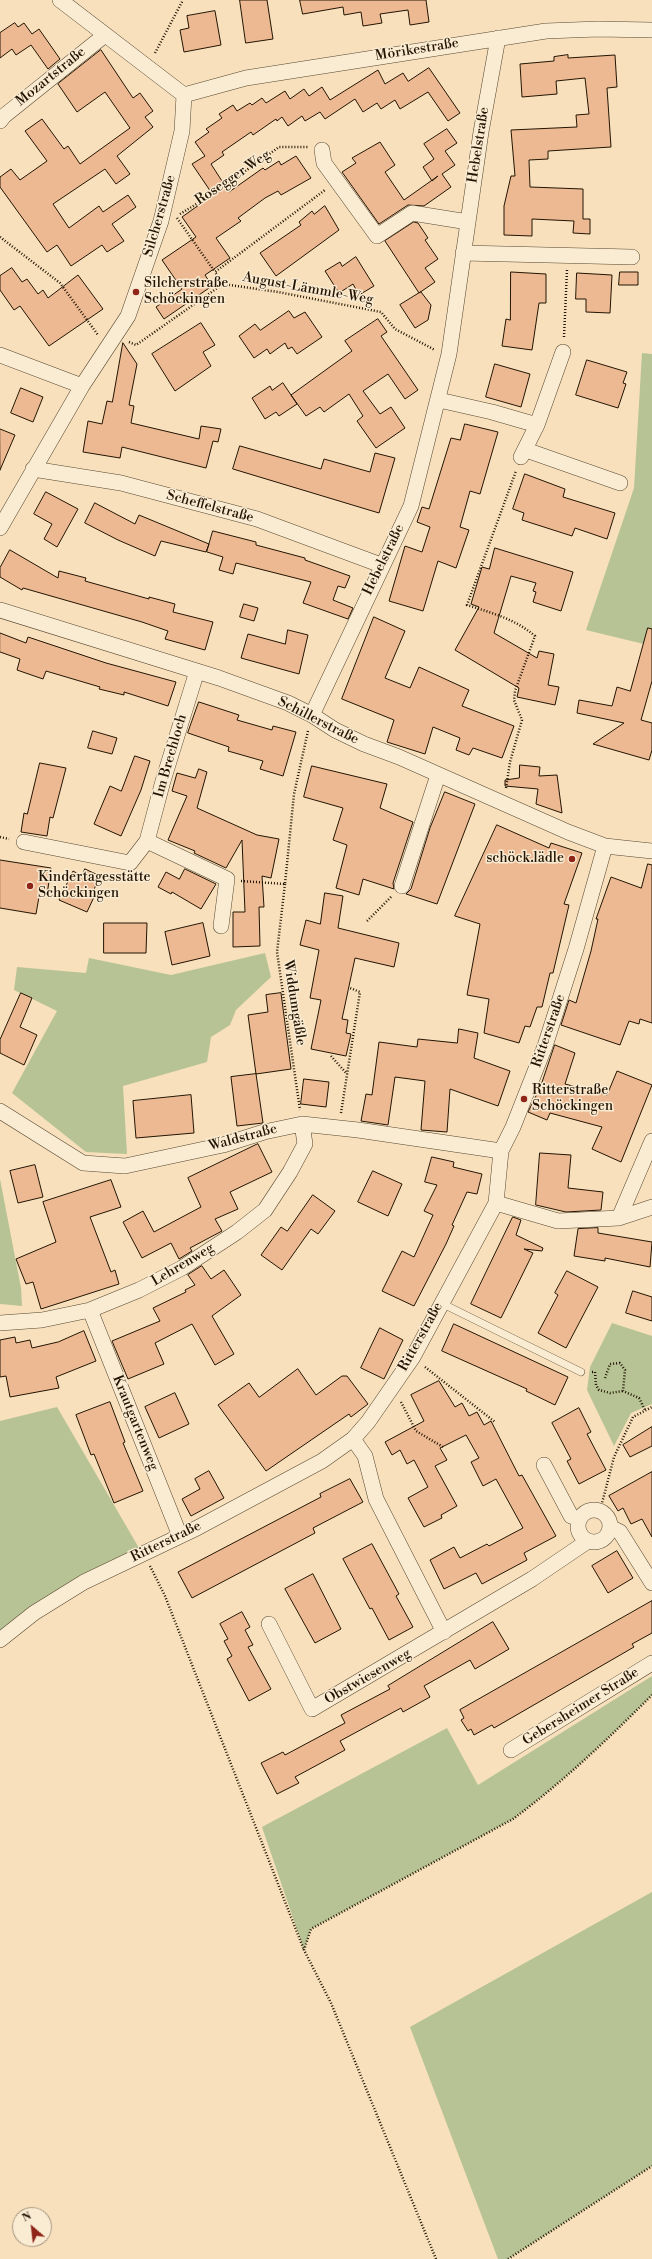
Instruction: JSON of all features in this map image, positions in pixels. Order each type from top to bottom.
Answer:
[{"type":"street","points":[[60,0],[184,95]]},
{"type":"street","name":"Mörikestraße","points":[[184,95],[246,78],[546,31],[598,29],[652,30]]},
{"type":"street","name":"Mozartstraße","points":[[0,121],[4,116],[105,35]]},
{"type":"street","name":"Hebelstraße","points":[[312,715],[410,506],[439,400],[449,354],[481,132],[498,38]]},
{"type":"street","name":"Silcherstraße","points":[[0,528],[82,386],[112,343],[128,316],[161,221],[182,131],[184,95]]},
{"type":"street","points":[[322,150],[324,163],[377,236],[412,213],[468,222]]},
{"type":"street","points":[[463,253],[632,257]]},
{"type":"street","points":[[563,352],[537,425],[523,454],[620,483]]},
{"type":"street","points":[[0,354],[82,386]]},
{"type":"street","points":[[439,400],[492,412],[537,425]]},
{"type":"street","name":"Scheffelstraße","points":[[33,469],[121,483],[257,519],[382,565]]},
{"type":"street","name":"Schillerstraße","points":[[0,610],[197,671],[288,703],[312,715],[335,730],[505,805],[606,846],[652,851]]},
{"type":"street","name":"Im Brechloch","points":[[24,842],[130,863],[147,841],[163,781],[197,671]]},
{"type":"street","points":[[402,886],[438,775]]},
{"type":"street","points":[[147,841],[227,879],[221,926]]},
{"type":"street","name":"Ritterstraße","points":[[0,1640],[34,1613],[78,1586],[144,1552],[180,1536],[322,1460],[353,1438],[368,1422],[412,1357],[440,1303],[496,1203],[500,1151],[513,1127],[545,1046],[576,949],[606,846]]},
{"type":"street","name":"Waldstraße","points":[[0,1111],[83,1163],[125,1166],[223,1145],[264,1132],[302,1124],[500,1151]]},
{"type":"street","name":"Lehrenweg","points":[[0,1323],[42,1320],[90,1310],[139,1290],[182,1268],[237,1232],[265,1210],[290,1172],[305,1144],[302,1124]]},
{"type":"street","points":[[619,1218],[652,1141]]},
{"type":"street","points":[[496,1203],[558,1221],[619,1218],[652,1207]]},
{"type":"street","name":"Krautgartenweg","points":[[90,1310],[180,1536]]},
{"type":"street","points":[[353,1438],[365,1456],[376,1500],[444,1632]]},
{"type":"street","points":[[544,1465],[571,1516],[579,1519]]},
{"type":"street","points":[[588,1541],[583,1538],[578,1529],[579,1519],[586,1512],[600,1511],[608,1518],[610,1527],[620,1532],[652,1583]]},
{"type":"street","name":"Obstwiesenweg","points":[[269,1624],[312,1709],[532,1579],[588,1541],[593,1542],[602,1539],[610,1527]]},
{"type":"street","name":"Gebersheimer Straße","points":[[511,1750],[652,1663]]},
{"type":"lane","points":[[440,1303],[581,1372]]},
{"type":"path","points":[[149,67],[183,0]]},
{"type":"path","name":"Rosegger Weg","points":[[215,272],[176,216],[213,194],[279,147],[303,146],[322,150]]},
{"type":"path","name":"August-Lämmle-Weg","points":[[223,284],[215,272],[337,181]]},
{"type":"path","points":[[0,237],[60,283],[112,343]]},
{"type":"path","points":[[563,352],[568,255]]},
{"type":"path","name":"August-Lämmle-Weg","points":[[112,343],[136,345],[223,284],[278,292],[381,312],[396,329],[434,349],[449,354]]},
{"type":"path","points":[[505,805],[510,762],[522,720],[514,700],[515,691],[535,636],[526,628],[502,616],[467,605],[523,454]]},
{"type":"path","name":"Widdumgäßle","points":[[302,1124],[277,952],[294,794],[312,715]]},
{"type":"path","points":[[227,879],[264,884],[285,884]]},
{"type":"path","points":[[366,921],[402,886]]},
{"type":"path","points":[[339,1128],[360,992],[350,988]]},
{"type":"path","points":[[331,1056],[348,1074]]},
{"type":"path","points":[[412,1357],[495,1422]]},
{"type":"path","points":[[605,1378],[610,1364],[620,1363],[625,1370],[623,1391]]},
{"type":"path","points":[[581,1372],[595,1372],[596,1384],[599,1390],[610,1392],[623,1391],[639,1398],[645,1410]]},
{"type":"path","points":[[393,1385],[416,1431],[443,1447]]},
{"type":"path","points":[[600,1511],[614,1457],[633,1417],[652,1407]]},
{"type":"path","points":[[144,1552],[165,1596],[304,1950],[331,2003],[436,2259]]},
{"type":"path","points":[[304,1950],[311,1929],[513,1819],[539,1800],[603,1744],[652,1696]]},
{"type":"path","points":[[508,2259],[652,2166]]},
{"type":"green space","points":[[642,353],[652,354],[652,646],[586,630],[634,488]]},
{"type":"green space","points":[[265,953],[271,977],[236,1010],[230,1025],[211,1037],[207,1062],[123,1086],[127,1154],[86,1152],[12,1093],[57,1011],[14,990],[17,967],[86,973],[89,958],[171,975]]},
{"type":"green space","points":[[0,1179],[21,1288],[22,1306],[0,1304]]},
{"type":"green space","points":[[612,1323],[652,1336],[652,1404],[631,1413],[614,1446],[587,1390],[590,1367]]},
{"type":"green space","points":[[57,1407],[139,1548],[0,1631],[0,1421]]},
{"type":"green space","points":[[652,1676],[652,1695],[585,1760],[532,1805],[513,1819],[311,1929],[304,1950],[262,1827],[447,1728],[478,1785]]},
{"type":"green space","points":[[652,1892],[652,2166],[508,2259],[498,2259],[410,2027]]},
{"type":"building","points":[[240,0],[267,0],[273,39],[246,43]]},
{"type":"building","points":[[300,0],[426,0],[429,22],[410,25],[408,10],[380,14],[382,23],[363,26],[361,12],[344,15],[343,7],[303,14]]},
{"type":"building","points":[[215,11],[221,45],[184,52],[180,30],[189,28],[187,16]]},
{"type":"building","points":[[15,23],[18,27],[24,23],[32,34],[39,29],[60,59],[48,69],[31,45],[16,55],[12,49],[0,58],[0,33]]},
{"type":"building","points":[[101,50],[133,98],[140,93],[153,111],[145,117],[153,127],[117,156],[130,174],[116,184],[105,169],[53,204],[69,228],[99,206],[103,212],[128,195],[136,207],[112,224],[124,241],[107,252],[102,245],[71,266],[57,245],[47,252],[0,187],[0,177],[11,169],[20,180],[47,161],[25,131],[42,119],[64,149],[68,146],[80,164],[130,128],[105,92],[77,112],[58,84]]},
{"type":"building","points":[[568,55],[568,58],[615,55],[617,87],[607,88],[611,147],[548,151],[548,159],[529,160],[530,187],[583,189],[583,219],[590,219],[590,234],[573,233],[574,221],[532,219],[532,236],[504,235],[504,206],[511,176],[515,176],[511,130],[577,127],[576,115],[589,114],[585,78],[556,81],[557,94],[522,97],[520,64],[554,61],[554,57]]},
{"type":"building","points":[[429,68],[460,113],[448,121],[428,92],[400,109],[395,100],[381,109],[377,103],[363,112],[355,99],[325,119],[320,112],[305,121],[302,116],[288,126],[282,117],[277,121],[276,119],[253,135],[251,132],[222,152],[224,155],[211,164],[229,192],[263,168],[265,170],[279,161],[281,165],[296,156],[311,178],[281,195],[278,191],[265,198],[238,218],[241,221],[216,238],[230,258],[205,275],[212,286],[164,319],[156,307],[182,289],[162,260],[196,237],[182,217],[213,195],[192,164],[205,156],[195,142],[209,132],[206,129],[222,118],[219,114],[233,105],[237,111],[250,103],[252,105],[262,98],[266,103],[285,91],[290,99],[304,89],[309,96],[322,87],[330,100],[378,70],[385,84],[403,73],[408,81]]},
{"type":"building","points":[[447,129],[457,143],[445,151],[455,165],[442,174],[451,187],[424,206],[408,205],[379,224],[342,172],[356,163],[352,158],[380,142],[395,165],[385,172],[404,200],[432,180],[423,167],[434,159],[424,144]]},
{"type":"building","points":[[325,206],[339,230],[276,276],[260,253],[301,225],[299,222],[312,211],[314,214]]},
{"type":"building","points":[[414,222],[418,223],[428,238],[425,240],[438,259],[425,268],[435,282],[419,293],[385,241]]},
{"type":"building","points":[[356,257],[374,286],[359,295],[353,284],[339,293],[325,271],[340,262],[342,266]]},
{"type":"building","points":[[12,268],[22,282],[27,279],[38,294],[43,290],[48,298],[78,275],[103,309],[49,346],[20,306],[14,310],[0,290],[0,276]]},
{"type":"building","points":[[511,272],[546,274],[546,303],[539,303],[532,350],[502,346],[506,319],[510,320]]},
{"type":"building","points":[[620,272],[638,272],[638,285],[619,285]]},
{"type":"building","points":[[577,273],[612,275],[610,313],[586,312],[586,299],[576,299]]},
{"type":"building","points":[[421,292],[431,305],[428,320],[415,328],[400,305]]},
{"type":"building","points":[[289,311],[294,318],[305,312],[322,337],[297,354],[292,347],[288,349],[285,343],[270,354],[267,349],[254,358],[239,336],[255,324],[260,330]]},
{"type":"building","points":[[378,319],[387,332],[381,336],[418,390],[405,399],[388,374],[363,391],[380,414],[391,407],[405,428],[376,448],[357,421],[363,416],[349,394],[324,412],[320,407],[306,416],[291,395],[352,351],[345,341]]},
{"type":"building","points":[[201,323],[215,345],[203,352],[211,366],[175,391],[152,354]]},
{"type":"building","points":[[123,343],[137,364],[129,405],[134,406],[131,423],[199,439],[201,426],[221,429],[218,442],[213,441],[206,468],[122,447],[120,458],[83,452],[88,421],[102,424],[107,401],[112,402]]},
{"type":"building","points":[[587,360],[627,372],[623,383],[626,384],[618,408],[576,395]]},
{"type":"building","points":[[495,364],[530,374],[521,407],[486,397]]},
{"type":"building","points":[[283,383],[297,404],[279,416],[276,412],[265,419],[252,398],[270,386],[272,390]]},
{"type":"building","points":[[21,388],[43,397],[33,422],[11,413]]},
{"type":"building","points":[[465,424],[498,432],[480,494],[470,491],[460,527],[469,530],[456,568],[438,561],[423,611],[389,601],[405,546],[422,552],[430,527],[417,522],[422,507],[429,509],[451,438],[460,440]]},
{"type":"building","points":[[0,429],[15,435],[0,470]]},
{"type":"building","points":[[240,446],[321,469],[324,459],[370,472],[375,453],[395,458],[379,513],[233,469]]},
{"type":"building","points":[[525,474],[565,489],[563,497],[615,513],[607,539],[575,528],[572,536],[522,520],[524,513],[513,509]]},
{"type":"building","points":[[46,492],[78,509],[57,547],[44,539],[52,524],[34,514]]},
{"type":"building","points":[[95,503],[135,524],[139,515],[209,544],[206,552],[161,541],[155,556],[118,540],[85,523]]},
{"type":"building","points":[[213,531],[256,542],[256,545],[305,558],[305,560],[350,576],[345,588],[338,586],[333,600],[353,608],[348,619],[303,603],[311,582],[236,563],[233,574],[219,570],[223,557],[207,552]]},
{"type":"building","points":[[495,548],[573,572],[561,611],[533,602],[536,592],[533,591],[536,583],[511,576],[494,633],[537,658],[539,651],[554,654],[548,685],[559,687],[555,705],[517,697],[519,688],[455,650],[479,607],[471,604],[482,567],[489,569]]},
{"type":"building","points":[[10,550],[58,578],[59,571],[86,578],[85,581],[149,599],[149,597],[175,604],[173,612],[213,622],[205,650],[165,639],[168,631],[142,622],[23,588],[22,590],[0,577],[0,568]]},
{"type":"building","points":[[244,604],[258,608],[254,621],[240,617]]},
{"type":"building","points":[[374,617],[405,631],[385,678],[410,688],[419,667],[469,690],[462,706],[514,726],[502,758],[473,748],[469,755],[456,750],[460,738],[433,727],[425,754],[387,742],[394,720],[342,699]]},
{"type":"building","points":[[648,628],[652,629],[652,681],[641,720],[652,723],[652,750],[649,760],[593,744],[624,723],[577,713],[579,700],[612,706],[617,687],[630,691]]},
{"type":"building","points":[[288,630],[308,635],[299,674],[241,658],[248,634],[285,644]]},
{"type":"building","points":[[0,633],[26,643],[28,637],[106,663],[176,682],[168,706],[124,692],[124,695],[99,689],[100,687],[46,671],[43,679],[17,670],[20,659],[0,652]]},
{"type":"building","points":[[199,702],[239,715],[237,720],[272,730],[273,726],[296,732],[283,776],[260,769],[263,761],[228,751],[229,747],[188,733]]},
{"type":"building","points":[[93,731],[117,738],[112,754],[88,748]]},
{"type":"building","points":[[135,756],[150,761],[141,790],[121,836],[94,824],[110,786],[121,791]]},
{"type":"building","points":[[40,763],[66,768],[53,818],[50,817],[47,836],[21,832],[24,813],[27,814]]},
{"type":"building","points":[[520,765],[540,767],[539,776],[557,775],[562,813],[536,804],[538,789],[505,786],[505,780],[519,778]]},
{"type":"building","points":[[312,766],[387,784],[380,808],[413,822],[393,883],[394,889],[363,879],[359,895],[336,888],[347,845],[333,840],[343,808],[304,797]]},
{"type":"building","points":[[199,769],[207,772],[197,808],[257,835],[279,839],[271,878],[262,876],[264,907],[259,907],[260,946],[233,947],[233,912],[245,912],[242,840],[226,868],[194,853],[195,851],[168,840],[187,796],[172,791],[177,773],[195,778]]},
{"type":"building","points":[[445,792],[475,804],[437,904],[406,894],[411,889],[430,828]]},
{"type":"building","points":[[497,825],[549,848],[551,843],[582,853],[564,904],[569,905],[553,973],[550,973],[542,1007],[537,1007],[530,1027],[525,1026],[519,1043],[484,1033],[489,999],[467,995],[480,924],[455,916]]},
{"type":"building","name":"Kindertagesstätte Schöckingen","points":[[0,860],[51,868],[47,895],[40,891],[36,914],[0,908]]},
{"type":"building","points":[[648,864],[652,865],[652,1023],[640,1019],[639,1024],[629,1021],[620,1045],[561,1025],[569,1000],[576,1003],[591,951],[598,919],[596,919],[611,877],[641,888]]},
{"type":"building","points":[[85,869],[100,876],[91,896],[94,897],[87,912],[59,900],[73,871],[82,876]]},
{"type":"building","points":[[185,869],[216,884],[201,909],[172,892],[171,894],[158,887],[166,872],[179,879]]},
{"type":"building","points":[[325,893],[343,896],[338,928],[399,943],[394,967],[355,958],[342,1019],[348,1020],[346,1033],[351,1034],[346,1056],[311,1049],[321,1000],[310,998],[319,950],[300,945],[306,920],[320,924]]},
{"type":"building","points":[[104,923],[147,923],[146,953],[104,953]]},
{"type":"building","points":[[203,923],[210,956],[172,965],[165,932]]},
{"type":"building","points":[[21,993],[32,998],[20,1027],[37,1035],[24,1065],[0,1053],[0,1040]]},
{"type":"building","points":[[281,993],[291,1069],[256,1074],[248,1015],[268,1012],[266,995]]},
{"type":"building","points":[[459,1029],[478,1033],[474,1058],[510,1071],[498,1106],[450,1089],[447,1132],[421,1130],[425,1081],[395,1077],[388,1125],[361,1121],[366,1094],[372,1095],[379,1042],[417,1047],[418,1039],[457,1043]]},
{"type":"building","points":[[555,1045],[575,1053],[565,1084],[607,1095],[617,1071],[652,1085],[621,1162],[592,1149],[602,1127],[550,1113],[547,1120],[528,1112],[540,1088]]},
{"type":"building","points":[[256,1074],[263,1123],[237,1126],[231,1077]]},
{"type":"building","points":[[304,1079],[329,1082],[326,1107],[301,1104]]},
{"type":"building","points":[[191,1095],[194,1133],[136,1138],[133,1101]]},
{"type":"building","points":[[258,1144],[272,1172],[230,1192],[238,1209],[215,1219],[222,1231],[190,1248],[192,1251],[179,1259],[171,1243],[142,1258],[123,1222],[143,1211],[154,1232],[201,1207],[188,1178]]},
{"type":"building","points":[[540,1153],[571,1155],[568,1188],[603,1192],[601,1210],[566,1212],[536,1205]]},
{"type":"building","points":[[432,1157],[454,1162],[453,1167],[482,1174],[477,1194],[467,1192],[452,1225],[454,1226],[446,1244],[414,1306],[382,1291],[402,1251],[414,1257],[433,1215],[424,1211],[437,1185],[425,1182]]},
{"type":"building","points":[[35,1165],[43,1197],[18,1203],[10,1171]]},
{"type":"building","points":[[373,1171],[402,1184],[388,1216],[358,1202]]},
{"type":"building","points":[[111,1180],[121,1207],[90,1217],[111,1272],[115,1270],[119,1284],[41,1309],[33,1282],[26,1284],[16,1259],[56,1242],[43,1202]]},
{"type":"building","points":[[313,1195],[335,1211],[318,1234],[311,1229],[282,1270],[261,1255],[281,1227],[287,1231]]},
{"type":"building","points":[[513,1217],[521,1220],[516,1235],[543,1248],[542,1251],[524,1249],[533,1253],[501,1318],[471,1304]]},
{"type":"building","points":[[598,1228],[598,1233],[652,1242],[650,1267],[605,1258],[605,1261],[574,1256],[578,1229]]},
{"type":"building","points":[[202,1266],[211,1279],[224,1270],[241,1295],[212,1316],[234,1354],[215,1365],[192,1324],[155,1343],[164,1364],[128,1379],[112,1341],[160,1321],[153,1308],[186,1292],[185,1290],[195,1285],[188,1275]]},
{"type":"building","points":[[567,1271],[598,1287],[566,1348],[538,1333],[558,1295],[555,1293]]},
{"type":"building","points":[[633,1291],[652,1297],[652,1321],[626,1313]]},
{"type":"building","points":[[454,1324],[568,1377],[555,1405],[526,1391],[527,1389],[442,1351]]},
{"type":"building","points":[[380,1328],[403,1340],[384,1379],[361,1368]]},
{"type":"building","points":[[84,1331],[96,1361],[56,1377],[59,1388],[10,1397],[6,1376],[0,1377],[0,1340],[15,1337],[16,1343],[30,1340],[32,1348],[58,1342]]},
{"type":"building","points":[[298,1369],[316,1395],[342,1376],[347,1376],[368,1404],[351,1417],[349,1414],[266,1471],[218,1405],[249,1383],[259,1397]]},
{"type":"building","points":[[439,1381],[455,1407],[462,1403],[469,1416],[477,1412],[484,1425],[491,1421],[519,1476],[522,1475],[556,1536],[524,1553],[527,1560],[482,1584],[476,1573],[444,1589],[430,1560],[454,1547],[460,1558],[487,1544],[489,1546],[523,1528],[496,1479],[483,1486],[471,1462],[479,1458],[466,1435],[440,1448],[447,1460],[435,1466],[457,1506],[441,1515],[442,1518],[424,1527],[408,1498],[428,1487],[414,1460],[407,1464],[400,1450],[392,1455],[385,1442],[424,1421],[411,1395]]},
{"type":"building","points":[[175,1393],[189,1424],[159,1438],[145,1407]]},
{"type":"building","points":[[110,1402],[125,1442],[123,1443],[143,1491],[114,1503],[94,1454],[91,1455],[76,1415]]},
{"type":"building","points":[[579,1408],[591,1432],[587,1434],[606,1470],[579,1484],[567,1461],[571,1459],[552,1423]]},
{"type":"building","points":[[652,1427],[652,1446],[630,1457],[623,1445]]},
{"type":"building","points":[[209,1471],[224,1498],[191,1516],[182,1499],[200,1489],[195,1479]]},
{"type":"building","points":[[652,1472],[652,1537],[642,1519],[631,1524],[623,1508],[618,1511],[609,1496]]},
{"type":"building","points":[[350,1479],[363,1502],[313,1528],[315,1533],[192,1598],[178,1572],[321,1497],[320,1494]]},
{"type":"building","points":[[372,1544],[399,1594],[396,1596],[413,1627],[389,1640],[372,1608],[370,1609],[343,1559]]},
{"type":"building","points":[[617,1551],[633,1578],[608,1593],[592,1566]]},
{"type":"building","points":[[313,1574],[341,1629],[315,1643],[285,1589]]},
{"type":"building","points":[[652,1601],[652,1633],[632,1644],[634,1647],[494,1728],[492,1725],[474,1735],[471,1729],[468,1731],[461,1720],[464,1718],[460,1710]]},
{"type":"building","points":[[242,1612],[250,1627],[245,1630],[253,1645],[248,1647],[271,1689],[249,1701],[227,1659],[232,1656],[224,1641],[228,1639],[220,1624]]},
{"type":"building","points":[[493,1622],[509,1649],[475,1669],[470,1660],[424,1686],[430,1697],[403,1712],[401,1708],[340,1741],[345,1750],[295,1777],[299,1783],[277,1794],[261,1763],[283,1752],[285,1755],[345,1723],[341,1715],[390,1689],[388,1686]]},
{"type":"place","name":"Silcherstraße Schöckingen","points":[[136,292]]},
{"type":"place","name":"schöck.lädle","points":[[572,859]]},
{"type":"place","name":"Kindertagesstätte Schöckingen","points":[[30,886]]},
{"type":"place","name":"Ritterstraße Schöckingen","points":[[524,1099]]}]
